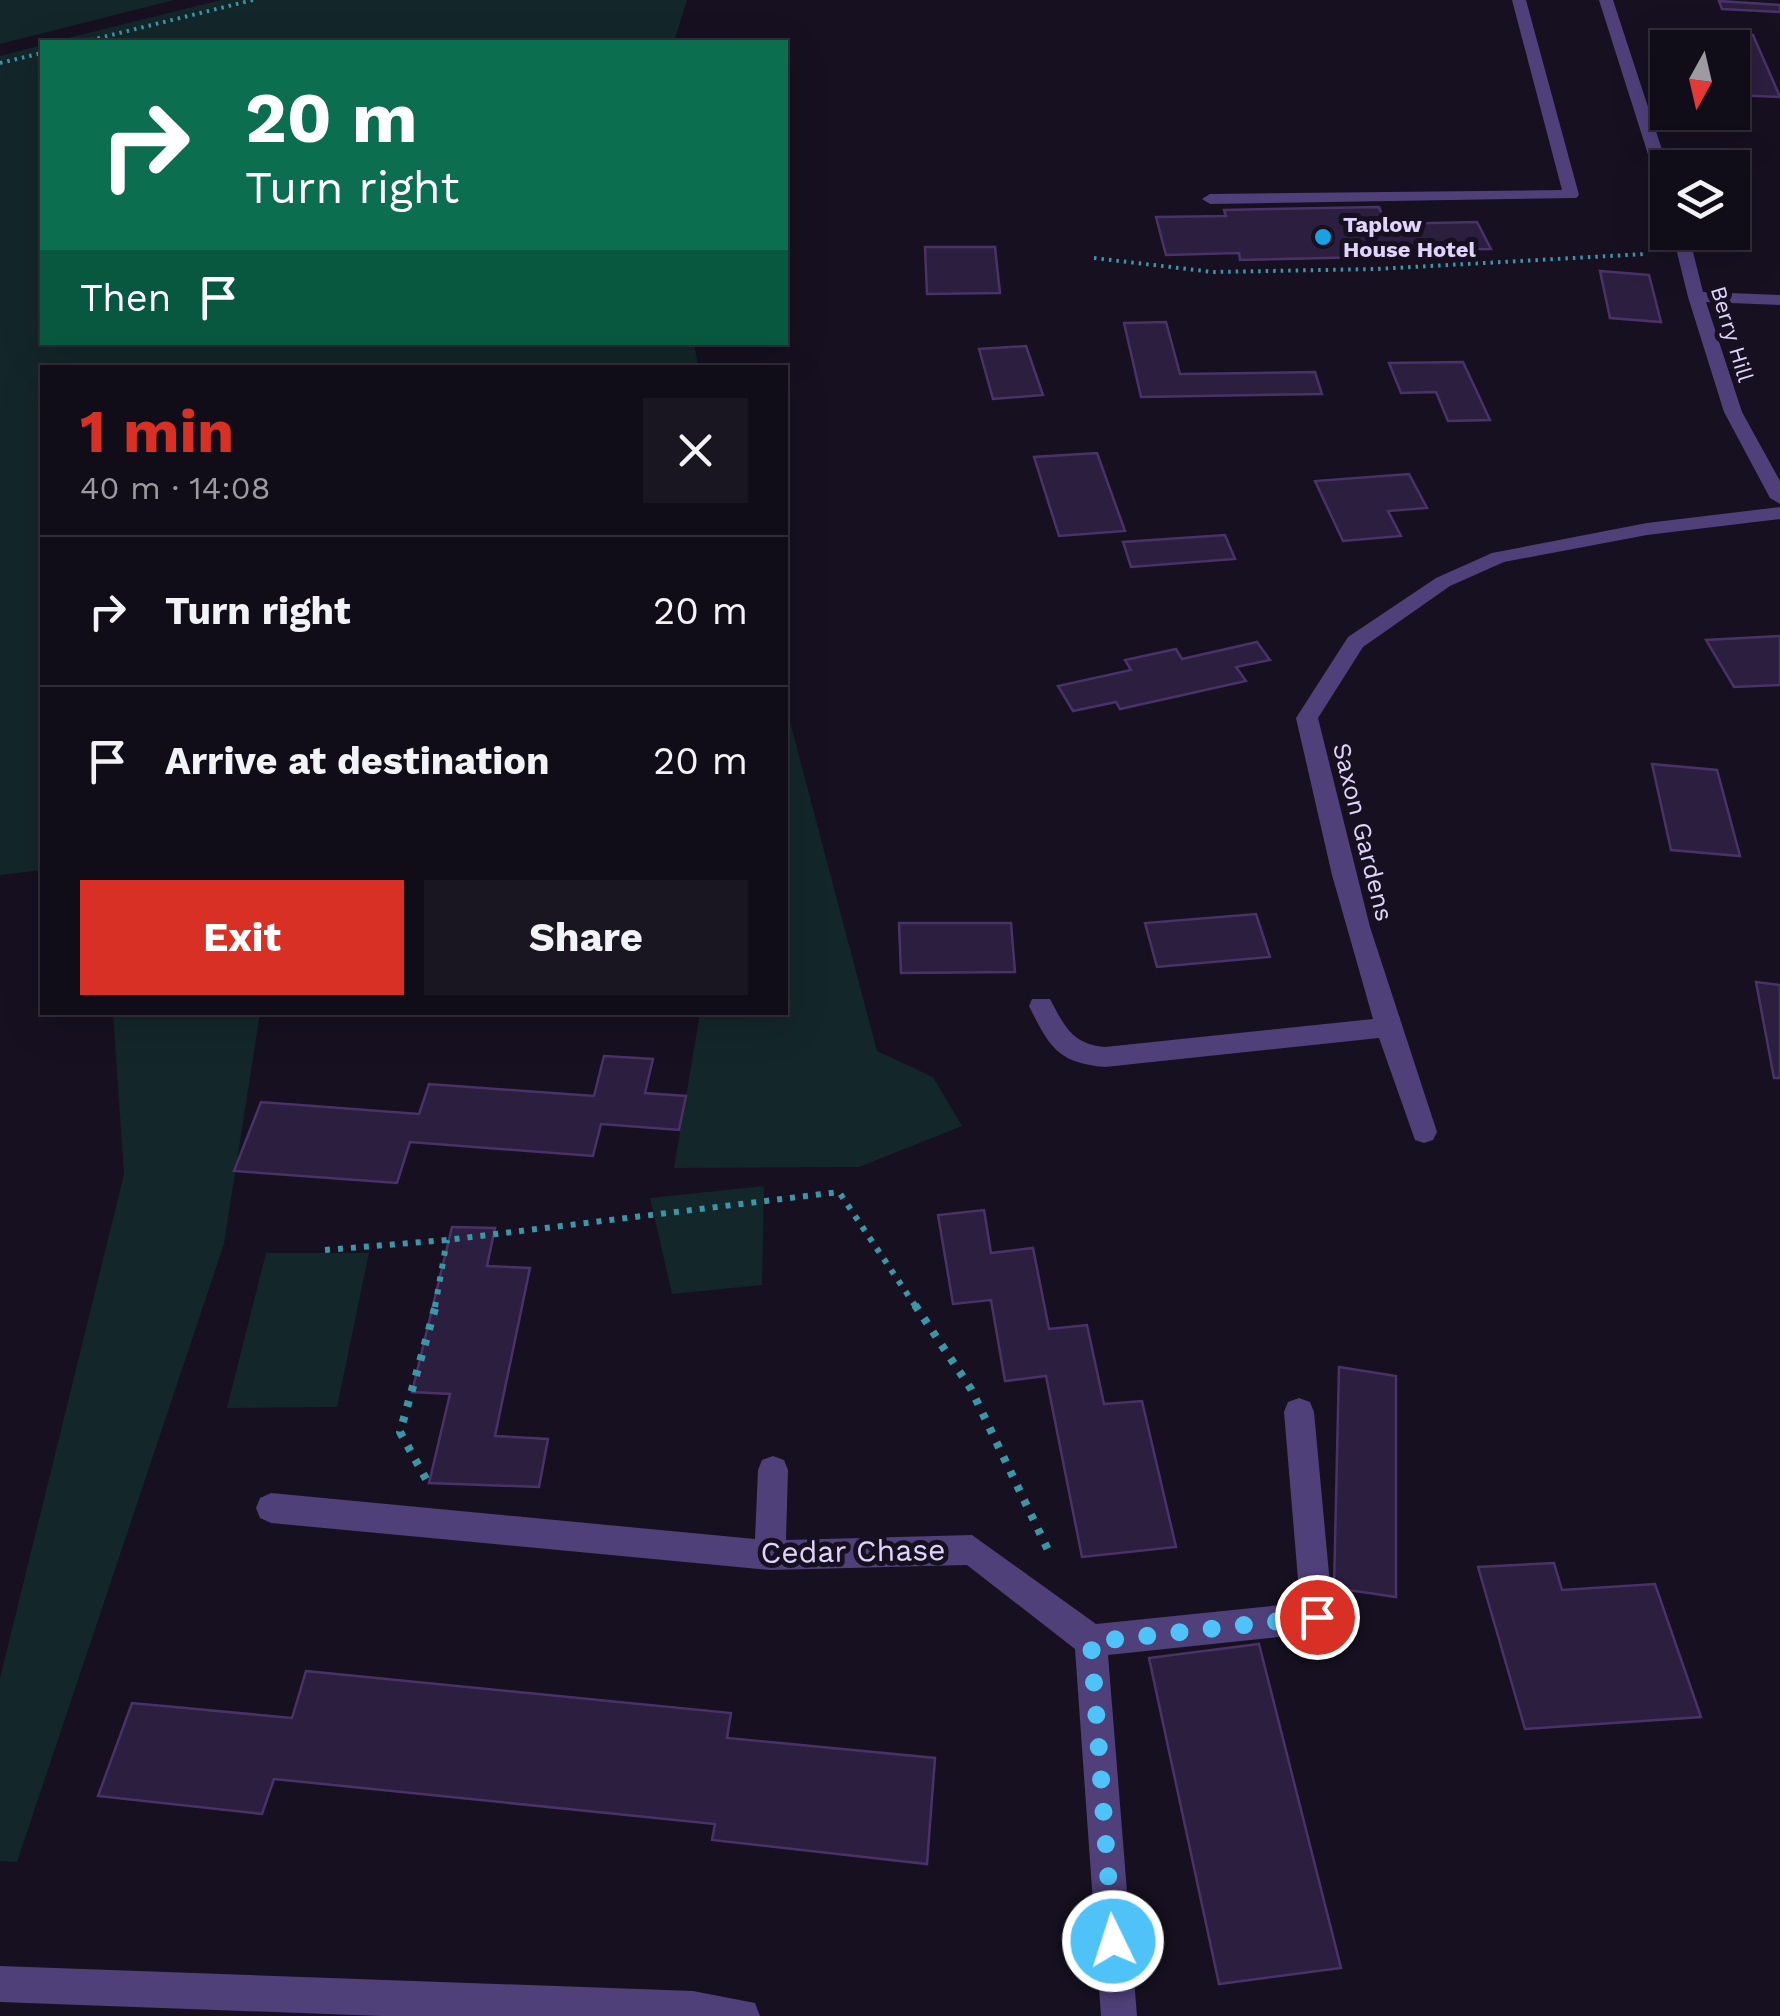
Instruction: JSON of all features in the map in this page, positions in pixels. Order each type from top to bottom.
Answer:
[{"type":"street","points":[[1210,199],[1571,195],[1519,0]]},
{"type":"street","points":[[1606,0],[1654,150]]},
{"type":"street","name":"Berry Hill","points":[[1686,252],[1732,412],[1780,498]]},
{"type":"street","points":[[1696,297],[1780,300]]},
{"type":"street","name":"Saxon Gardens","points":[[1424,1132],[1385,1028],[1332,836],[1307,718],[1354,642],[1443,582],[1498,557],[1647,530],[1780,512]]},
{"type":"street","points":[[1041,1006],[1062,1046],[1078,1056],[1105,1057],[1385,1028]]},
{"type":"street","points":[[1119,2016],[1091,1642],[1317,1617],[1299,1412]]},
{"type":"street","points":[[770,1555],[773,1470]]},
{"type":"street","name":"Cedar Chase","points":[[270,1508],[770,1555],[972,1550],[1091,1642]]},
{"type":"street","points":[[0,1984],[693,2009],[742,2016]]},
{"type":"path","points":[[91,40],[253,0]]},
{"type":"path","points":[[0,63],[40,53]]},
{"type":"path","points":[[1094,258],[1212,272],[1377,269],[1686,252]]},
{"type":"path","points":[[325,1250],[447,1240],[839,1192],[971,1388],[1048,1551]]},
{"type":"path","points":[[447,1240],[436,1304],[400,1432],[451,1524]]},
{"type":"green space","points":[[0,0],[174,0],[0,44]]},
{"type":"green space","points":[[221,0],[687,0],[675,40],[60,40]]},
{"type":"green space","points":[[40,46],[40,345],[694,345],[698,365],[40,365],[40,870],[0,875],[0,56]]},
{"type":"green space","points":[[788,714],[877,1051],[933,1077],[962,1126],[859,1167],[674,1168],[700,1015],[788,1015]]},
{"type":"green space","points":[[113,1015],[260,1015],[224,1244],[17,1862],[0,1861],[0,1678],[124,1174]]},
{"type":"green space","points":[[764,1186],[762,1285],[672,1294],[650,1198]]},
{"type":"green space","points":[[266,1253],[369,1253],[337,1407],[227,1408]]},
{"type":"building","points":[[1719,1],[1780,5],[1780,12],[1722,9]]},
{"type":"building","points":[[1750,35],[1753,35],[1780,97],[1750,96]]},
{"type":"building","name":"Taplow House Hotel","points":[[1379,207],[1386,224],[1477,222],[1491,249],[1414,250],[1417,256],[1240,260],[1239,253],[1166,255],[1156,217],[1226,216],[1224,210]]},
{"type":"building","points":[[925,247],[995,247],[1000,293],[927,294]]},
{"type":"building","points":[[1600,271],[1649,275],[1661,322],[1610,318]]},
{"type":"building","points":[[1166,322],[1180,374],[1315,372],[1322,394],[1141,397],[1124,323]]},
{"type":"building","points":[[1026,346],[1043,395],[993,399],[979,349]]},
{"type":"building","points":[[1463,362],[1490,420],[1448,421],[1436,392],[1401,393],[1389,363]]},
{"type":"building","points":[[1097,453],[1125,531],[1059,536],[1034,457]]},
{"type":"building","points":[[1409,474],[1427,508],[1388,511],[1401,536],[1343,541],[1315,481]]},
{"type":"building","points":[[1225,535],[1235,559],[1131,567],[1123,542]]},
{"type":"building","points":[[1780,636],[1780,685],[1734,687],[1706,640]]},
{"type":"building","points":[[1257,642],[1270,660],[1236,667],[1246,681],[1120,709],[1116,702],[1073,711],[1058,686],[1131,670],[1125,660],[1176,649],[1182,659]]},
{"type":"building","points":[[1652,764],[1717,770],[1740,856],[1671,850]]},
{"type":"building","points":[[1256,914],[1270,957],[1157,967],[1145,923]]},
{"type":"building","points":[[899,923],[1011,923],[1015,972],[901,973]]},
{"type":"building","points":[[1756,982],[1780,985],[1780,1078],[1774,1078]]},
{"type":"building","points":[[604,1056],[653,1059],[645,1093],[686,1096],[679,1130],[601,1124],[593,1156],[410,1142],[397,1183],[234,1171],[261,1102],[419,1114],[429,1084],[594,1096]]},
{"type":"building","points":[[984,1210],[991,1253],[1033,1248],[1049,1329],[1087,1325],[1104,1404],[1142,1401],[1176,1547],[1082,1557],[1046,1376],[1005,1381],[991,1300],[953,1304],[938,1215]]},
{"type":"building","points":[[452,1227],[495,1228],[487,1266],[530,1268],[495,1436],[548,1439],[539,1487],[429,1483],[450,1394],[412,1392]]},
{"type":"building","points":[[1339,1367],[1396,1376],[1396,1597],[1334,1588]]},
{"type":"building","points":[[1554,1563],[1562,1590],[1655,1584],[1701,1717],[1525,1729],[1478,1567]]},
{"type":"building","points":[[1259,1644],[1341,1968],[1219,1984],[1149,1658]]},
{"type":"building","points":[[306,1671],[731,1713],[727,1738],[935,1758],[927,1864],[712,1840],[715,1824],[274,1779],[262,1814],[98,1796],[132,1703],[292,1718]]},
{"type":"place","name":"Taplow House Hotel","points":[[1323,237]]},
{"type":"route","points":[[1113,1941],[1091,1642],[1317,1617]]}]
